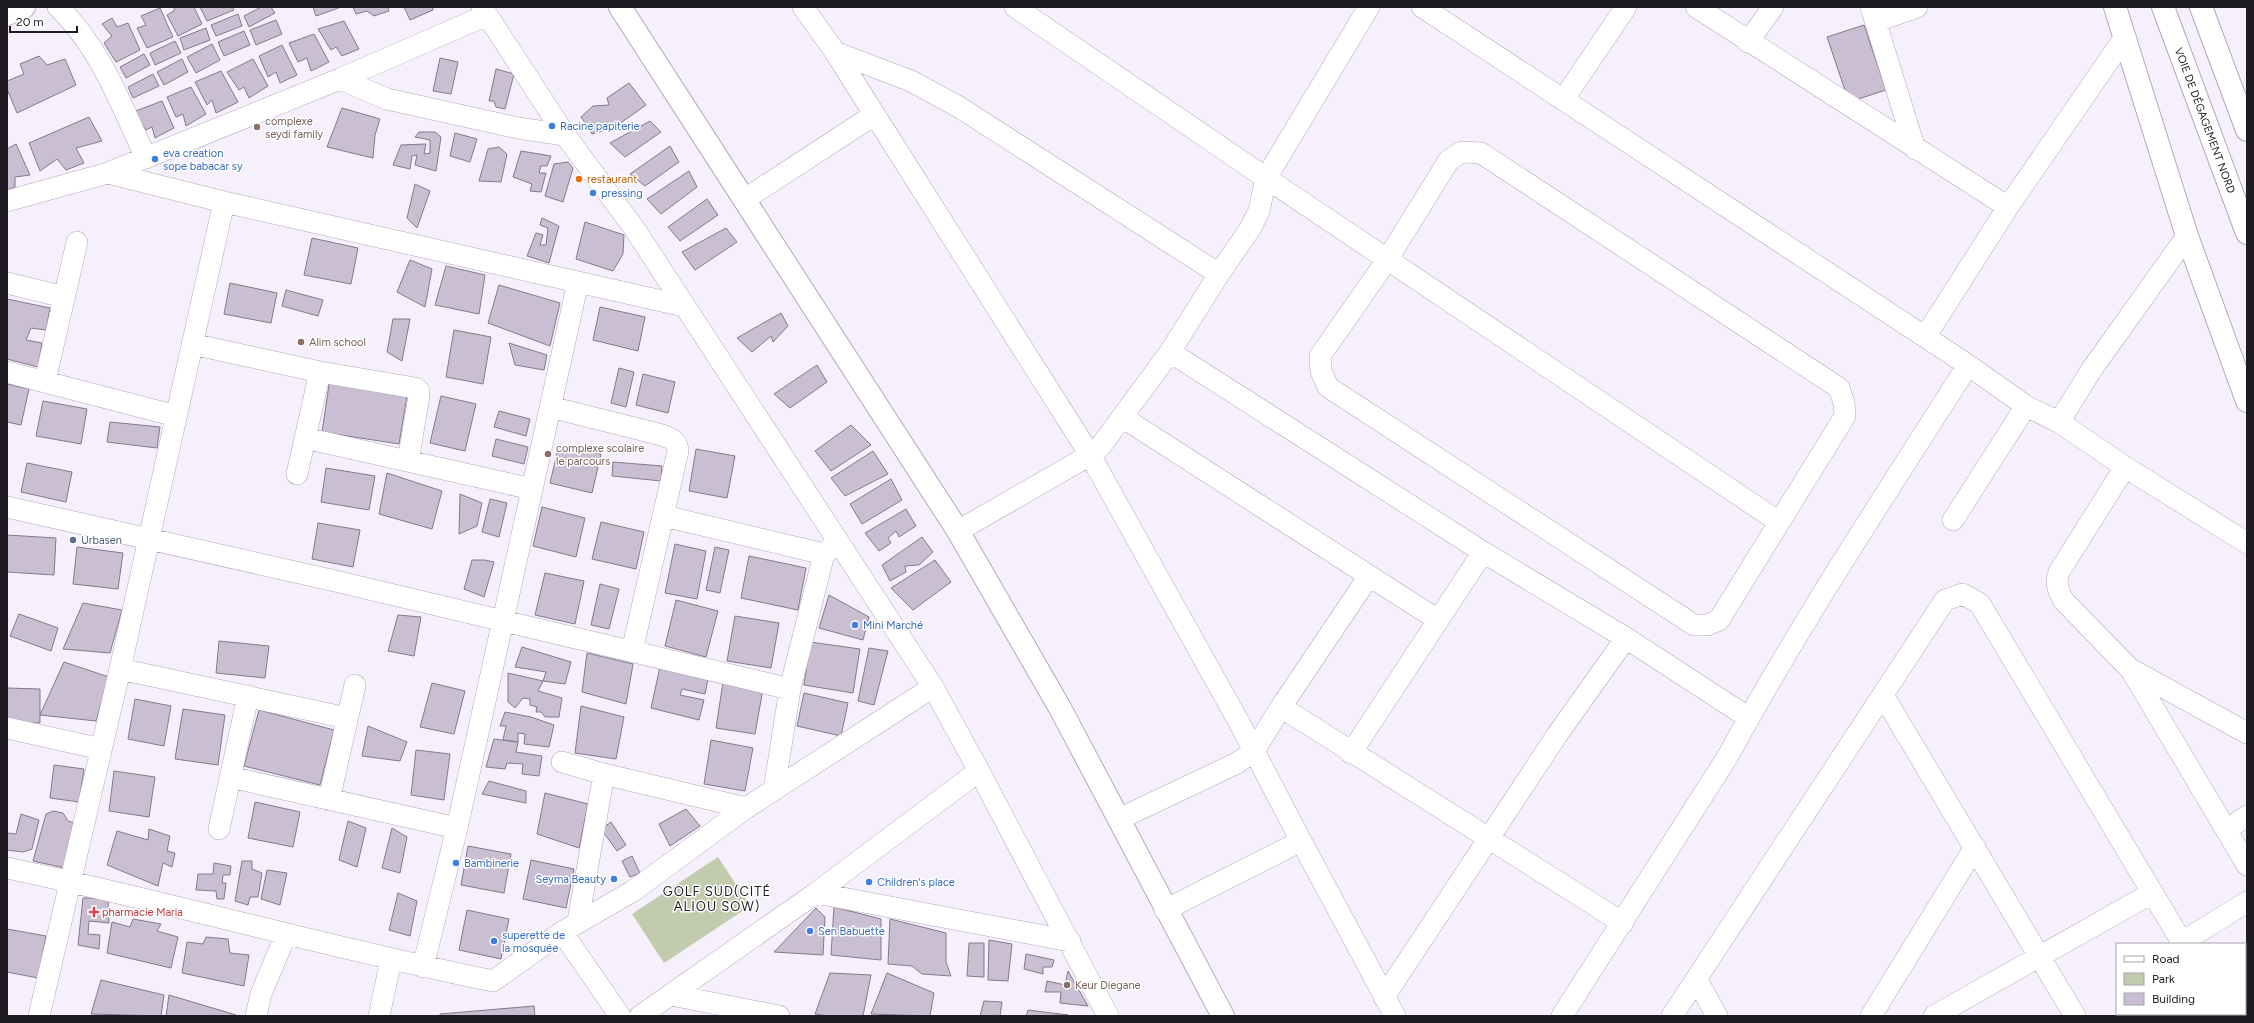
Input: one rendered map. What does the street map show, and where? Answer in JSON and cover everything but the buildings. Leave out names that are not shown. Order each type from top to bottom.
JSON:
[{"type":"main road","points":[[7,14],[24,7]]},
{"type":"main road","points":[[620,7],[958,531],[1060,708],[1165,910],[1223,1016]]},
{"type":"main road","points":[[2115,7],[2187,236],[2247,401]]},
{"type":"main road","name":"VOIE DE DÉGAGEMENT NORD","points":[[2163,7],[2247,233]]},
{"type":"main road","points":[[2201,7],[2247,130]]},
{"type":"street","points":[[58,7],[81,30],[96,54],[146,158]]},
{"type":"street","points":[[803,7],[835,52],[1090,455],[1254,751],[1384,997],[1396,1016]]},
{"type":"street","points":[[1015,7],[1387,260],[1779,522]]},
{"type":"street","points":[[958,531],[1090,455],[1100,447],[1170,352],[1218,274],[1250,229],[1259,211],[1266,178],[1369,7]]},
{"type":"street","points":[[1422,7],[1925,336],[2026,406],[2059,422],[2125,467],[2247,543]]},
{"type":"street","points":[[1563,100],[1626,7]]},
{"type":"street","points":[[1696,7],[1748,42],[1880,124],[1915,149],[2008,207]]},
{"type":"street","points":[[1748,42],[1774,7]]},
{"type":"street","points":[[1915,149],[1874,14],[1917,7]]},
{"type":"street","points":[[7,201],[108,173],[146,158],[340,79],[484,11],[566,135],[634,228],[684,306],[831,548],[933,687],[1070,942],[1108,1016]]},
{"type":"street","points":[[1925,336],[2008,207],[2125,37]]},
{"type":"street","points":[[835,52],[911,81],[959,107],[1218,274]]},
{"type":"street","points":[[340,79],[387,99],[518,128],[566,135]]},
{"type":"street","points":[[745,199],[874,115]]},
{"type":"street","points":[[1462,152],[1481,153],[1839,388],[1844,403],[1845,416],[1719,620],[1708,625],[1694,625],[1328,387],[1321,371],[1320,356],[1387,260],[1449,160],[1462,152]]},
{"type":"street","points":[[108,173],[224,202],[684,306]]},
{"type":"street","points":[[39,1016],[120,669],[224,202]]},
{"type":"street","points":[[2059,422],[2092,369],[2187,236]]},
{"type":"street","points":[[45,381],[77,242]]},
{"type":"street","points":[[423,967],[457,828],[578,282]]},
{"type":"street","points":[[7,283],[64,296]]},
{"type":"street","points":[[192,344],[320,372],[415,388],[419,391],[408,461]]},
{"type":"street","points":[[1170,352],[1483,552],[1626,638],[1749,718]]},
{"type":"street","points":[[1562,1016],[1623,923],[1728,756],[1749,718],[1855,543],[1968,365]]},
{"type":"street","points":[[7,372],[176,416]]},
{"type":"street","points":[[297,474],[320,372]]},
{"type":"street","points":[[1953,520],[2026,406]]},
{"type":"street","points":[[550,407],[674,440],[678,451],[632,651]]},
{"type":"street","points":[[1122,416],[1438,620]]},
{"type":"street","points":[[305,438],[532,489]]},
{"type":"street","points":[[2125,467],[2059,572],[2057,582],[2064,601],[2131,670],[2247,865]]},
{"type":"street","points":[[7,506],[149,537],[790,689]]},
{"type":"street","points":[[664,516],[831,548]]},
{"type":"street","points":[[774,790],[790,689],[831,548]]},
{"type":"street","points":[[1351,753],[1483,552]]},
{"type":"street","points":[[1119,819],[1237,762],[1254,751],[1281,707],[1369,576]]},
{"type":"street","points":[[1672,1016],[1945,600],[1963,594],[1980,604],[2183,943],[2247,902]]},
{"type":"street","points":[[1384,997],[1557,735],[1626,638]]},
{"type":"street","points":[[120,669],[347,718]]},
{"type":"street","points":[[2131,670],[2247,732]]},
{"type":"street","points":[[329,800],[355,685]]},
{"type":"street","points":[[7,868],[70,881],[391,960],[493,981],[570,926],[633,891],[746,808],[933,687]]},
{"type":"street","points":[[1883,695],[2075,1016]]},
{"type":"street","points":[[219,829],[248,696]]},
{"type":"street","points":[[1281,707],[1351,753],[1623,923]]},
{"type":"street","points":[[7,728],[101,749]]},
{"type":"street","points":[[562,762],[604,774],[746,808]]},
{"type":"street","points":[[640,1016],[816,893],[979,771]]},
{"type":"street","points":[[604,774],[570,926],[620,1016]]},
{"type":"street","points":[[230,777],[457,828]]},
{"type":"street","points":[[2226,830],[2247,816]]},
{"type":"street","points":[[1165,910],[1301,842]]},
{"type":"street","points":[[1871,1016],[1975,847]]},
{"type":"street","points":[[816,893],[1070,942]]},
{"type":"street","points":[[1934,1016],[2152,893]]},
{"type":"street","points":[[256,1016],[261,994],[286,934]]},
{"type":"street","points":[[379,1016],[391,960]]},
{"type":"street","points":[[1697,980],[1717,1016]]},
{"type":"street","points":[[671,995],[779,1016]]},
{"type":"green space","points":[[718,857],[750,906],[664,963],[632,914]]},
{"type":"place","name":"Racine papiterie","points":[[552,126]]},
{"type":"place","name":"complexe seydi family","points":[[257,127]]},
{"type":"place","name":"eva creation sope babacar sy","points":[[155,159]]},
{"type":"place","name":"restaurant","points":[[579,179]]},
{"type":"place","name":"pressing","points":[[593,193]]},
{"type":"place","name":"Alim school","points":[[301,342]]},
{"type":"place","name":"complexe scolaire le parcours","points":[[548,454]]},
{"type":"place","name":"Urbasen","points":[[73,540]]},
{"type":"place","name":"Mini Marché","points":[[855,625]]},
{"type":"place","name":"Bambinerie","points":[[456,863]]},
{"type":"place","name":"Seyma Beauty","points":[[614,879]]},
{"type":"place","name":"Children's place","points":[[869,882]]},
{"type":"place","name":"pharmacie Maria","points":[[94,912]]},
{"type":"place","name":"Sen Babuette","points":[[810,931]]},
{"type":"place","name":"superette de la mosquée","points":[[494,941]]},
{"type":"place","name":"Keur Diegane","points":[[1067,985]]},
{"type":"district","name":"GOLF SUD(CITÉ ALIOU SOW)","points":[[717,898]]}]
